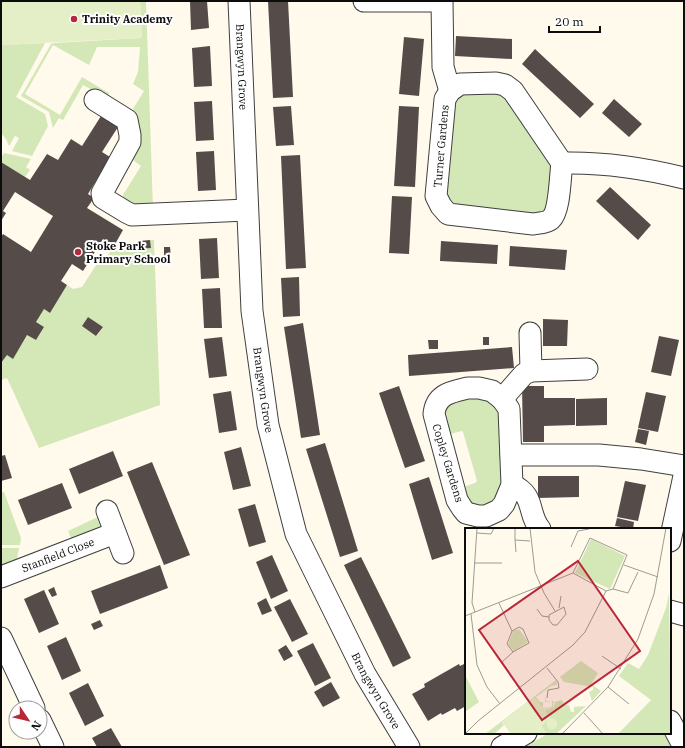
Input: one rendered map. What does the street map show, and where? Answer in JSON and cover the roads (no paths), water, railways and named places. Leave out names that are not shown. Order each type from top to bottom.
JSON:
[{"type":"street","name":"Brangwyn Grove","points":[[239,1],[252,311],[268,425],[296,534],[365,674],[409,747]]},
{"type":"street","points":[[364,1],[431,1]]},
{"type":"street","points":[[442,1],[443,67],[450,91]]},
{"type":"street","name":"Turner Gardens","points":[[496,83],[505,85],[513,91],[562,163],[556,210],[551,219],[546,222],[533,224],[448,214],[440,206],[436,196],[445,99],[450,91],[460,84],[496,83]]},
{"type":"street","points":[[96,100],[127,120],[130,135],[129,145],[102,193],[103,198],[132,215],[247,210]]},
{"type":"street","points":[[562,163],[611,165],[654,170],[684,178]]},
{"type":"street","points":[[530,333],[531,371]]},
{"type":"street","points":[[502,398],[524,374],[531,371],[587,369]]},
{"type":"street","name":"Copley Gardens","points":[[468,388],[486,389],[498,394],[502,398],[509,409],[512,485],[504,504],[499,510],[486,516],[466,513],[457,500],[434,414],[434,408],[444,395],[468,388]]},
{"type":"street","points":[[511,455],[599,455],[641,459],[684,466]]},
{"type":"street","points":[[671,536],[684,476]]},
{"type":"street","points":[[512,485],[528,496],[536,525],[539,528]]},
{"type":"street","points":[[107,511],[123,553]]},
{"type":"street","name":"Stanfield Close","points":[[1,577],[115,533]]},
{"type":"street","points":[[671,611],[684,615]]},
{"type":"street","points":[[1,638],[30,700]]},
{"type":"street","points":[[671,723],[684,747]]},
{"type":"street","points":[[502,747],[524,734]]},
{"type":"street","points":[[48,737],[53,747]]},
{"type":"place","name":"Trinity Academy","points":[[74,19]]},
{"type":"place","name":"Stoke Park Primary School","points":[[78,252]]}]
